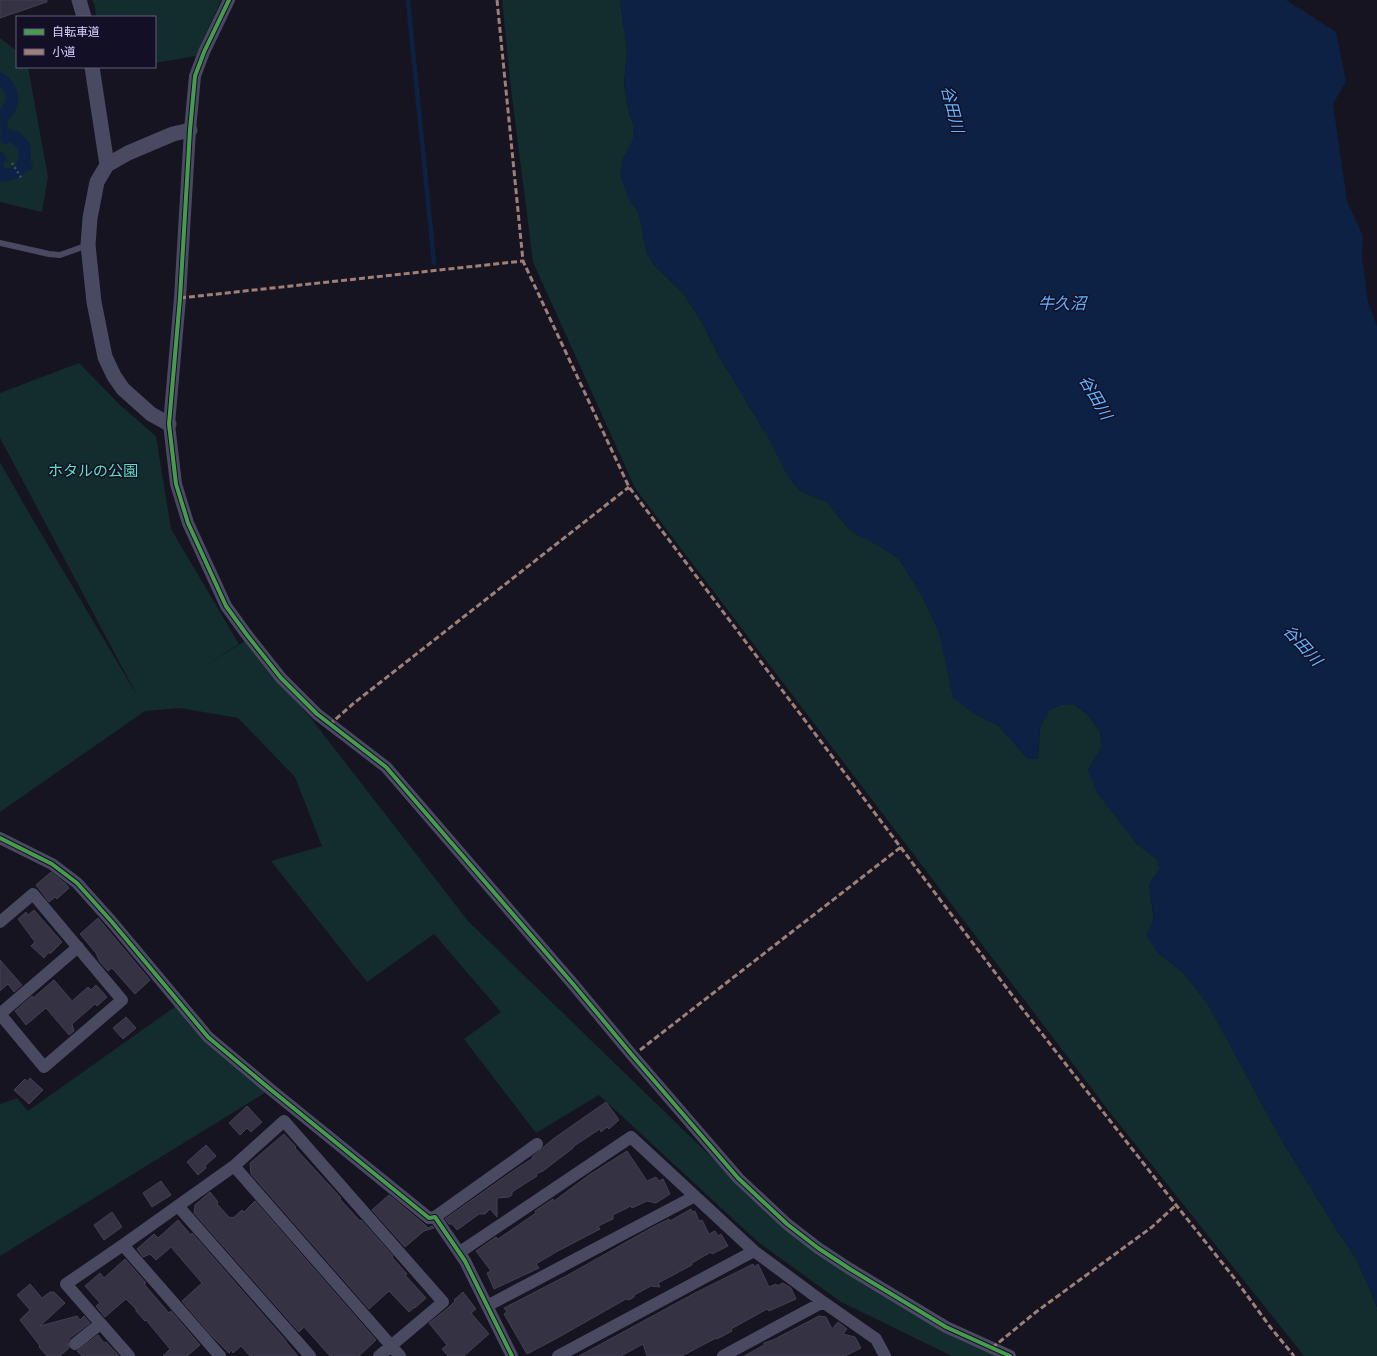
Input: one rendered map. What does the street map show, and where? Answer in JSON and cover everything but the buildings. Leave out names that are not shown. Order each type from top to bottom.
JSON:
[{"type":"street","points":[[79,0],[84,16]]},
{"type":"street","points":[[229,0],[204,52],[195,76],[190,130],[180,298],[169,424],[176,484],[188,523],[226,606],[281,678],[317,714],[386,767],[573,984],[636,1053],[738,1178],[787,1224],[837,1261],[946,1327],[1010,1356]]},
{"type":"street","points":[[92,68],[107,165]]},
{"type":"street","points":[[169,424],[151,414],[123,389],[114,376],[105,357],[94,302],[88,246],[90,218],[97,182],[107,165],[128,153],[173,134],[190,130]]},
{"type":"street","points":[[0,838],[52,864],[77,883],[112,922],[208,1037],[429,1218],[435,1217],[537,1144]]},
{"type":"street","points":[[0,922],[33,894],[78,947],[122,1000],[44,1067],[0,1014],[78,947]]},
{"type":"street","points":[[129,1356],[66,1284],[234,1166],[284,1121],[442,1302],[379,1356]]},
{"type":"street","points":[[460,1252],[631,1137],[754,1251],[876,1339],[885,1356]]},
{"type":"street","points":[[234,1166],[400,1356]]},
{"type":"street","points":[[487,1306],[694,1196]]},
{"type":"street","points":[[178,1206],[310,1356]]},
{"type":"street","points":[[435,1217],[460,1252],[512,1356]]},
{"type":"street","points":[[123,1245],[220,1356]]},
{"type":"street","points":[[558,1356],[754,1251]]},
{"type":"street","points":[[723,1356],[823,1302]]},
{"type":"street","points":[[75,1344],[100,1324]]},
{"type":"lane","points":[[0,243],[60,255],[88,246]]},
{"type":"path","points":[[13,164],[21,178]]},
{"type":"green space","points":[[92,0],[221,0],[196,56],[156,63],[156,16],[96,16],[95,6]]},
{"type":"green space","points":[[502,0],[620,0],[627,50],[624,85],[628,108],[633,124],[633,140],[623,159],[628,197],[639,214],[647,253],[653,264],[683,293],[702,322],[717,353],[771,442],[788,476],[800,491],[827,502],[848,528],[899,559],[921,594],[939,632],[945,656],[974,714],[998,725],[1028,759],[1038,759],[1040,728],[1049,710],[1060,705],[1074,705],[1087,714],[1100,731],[1102,747],[1088,770],[1136,843],[1157,859],[1160,869],[1149,884],[1158,953],[1184,973],[1209,1006],[1282,1141],[1357,1260],[1377,1307],[1377,1356],[1304,1356],[1108,1110],[635,488],[533,262],[511,89]]},
{"type":"green space","points":[[0,38],[16,50],[16,68],[28,68],[48,177],[42,212],[0,202]]},
{"type":"green space","name":"ホタルの公園","points":[[79,363],[121,406],[156,436],[171,529],[239,644],[203,667],[245,641],[267,670],[310,717],[468,921],[733,1178],[785,1226],[1001,1356],[952,1356],[841,1302],[758,1242],[599,1095],[536,1133],[464,1039],[501,1012],[434,934],[367,982],[271,861],[322,846],[295,777],[238,718],[180,708],[145,711],[0,812],[0,462],[138,697],[0,438],[0,393]]},
{"type":"green space","points":[[176,1006],[189,1024],[268,1091],[0,1256],[0,1104],[17,1098],[28,1111]]},
{"type":"water","name":"牛久沼","points":[[620,0],[1286,0],[1336,32],[1346,81],[1333,104],[1347,201],[1363,236],[1362,257],[1368,302],[1377,326],[1377,1307],[1357,1260],[1282,1141],[1209,1006],[1184,973],[1158,953],[1146,935],[1154,919],[1149,884],[1160,869],[1157,859],[1136,843],[1097,793],[1088,770],[1102,747],[1100,731],[1087,714],[1074,705],[1060,705],[1049,710],[1040,728],[1038,759],[1028,759],[998,725],[974,714],[953,698],[939,632],[921,594],[899,559],[881,547],[857,535],[848,528],[827,502],[800,491],[788,476],[771,442],[717,353],[702,322],[683,293],[653,264],[647,253],[639,214],[628,197],[620,175],[623,159],[633,140],[633,124],[628,108],[624,85],[627,50]]},
{"type":"water","points":[[0,72],[10,79],[18,93],[17,105],[7,124],[9,129],[21,133],[31,145],[31,162],[33,165],[31,170],[26,172],[21,177],[6,181],[0,181],[0,152],[4,153],[5,157],[7,158],[7,161],[4,162],[4,168],[10,168],[16,166],[19,152],[16,147],[9,142],[6,145],[1,142],[0,109],[3,106],[6,97],[0,86]]},
{"type":"waterway","points":[[408,0],[434,263]]},
{"type":"marked path","points":[[497,0],[523,261],[629,487],[1021,1007],[1294,1356]]},
{"type":"marked path","points":[[180,298],[523,261]]},
{"type":"marked path","points":[[329,725],[354,703],[629,487]]},
{"type":"marked path","points":[[640,1050],[901,847]]},
{"type":"marked path","points":[[992,1348],[1036,1312],[1152,1227],[1176,1205]]},
{"type":"cycle path","points":[[229,0],[204,52],[195,76],[190,130],[180,298],[169,424],[176,484],[188,523],[226,606],[281,678],[317,714],[386,767],[738,1178],[787,1224],[818,1248],[850,1269],[946,1327],[1010,1356]]},
{"type":"cycle path","points":[[0,838],[52,864],[77,883],[112,922],[208,1037],[429,1218],[435,1217],[465,1261],[512,1356]]},
{"type":"water label","name":"谷田川","points":[[953,109]]},
{"type":"water label","name":"谷田川","points":[[1096,397]]},
{"type":"water label","name":"谷田川","points":[[1303,645]]}]
